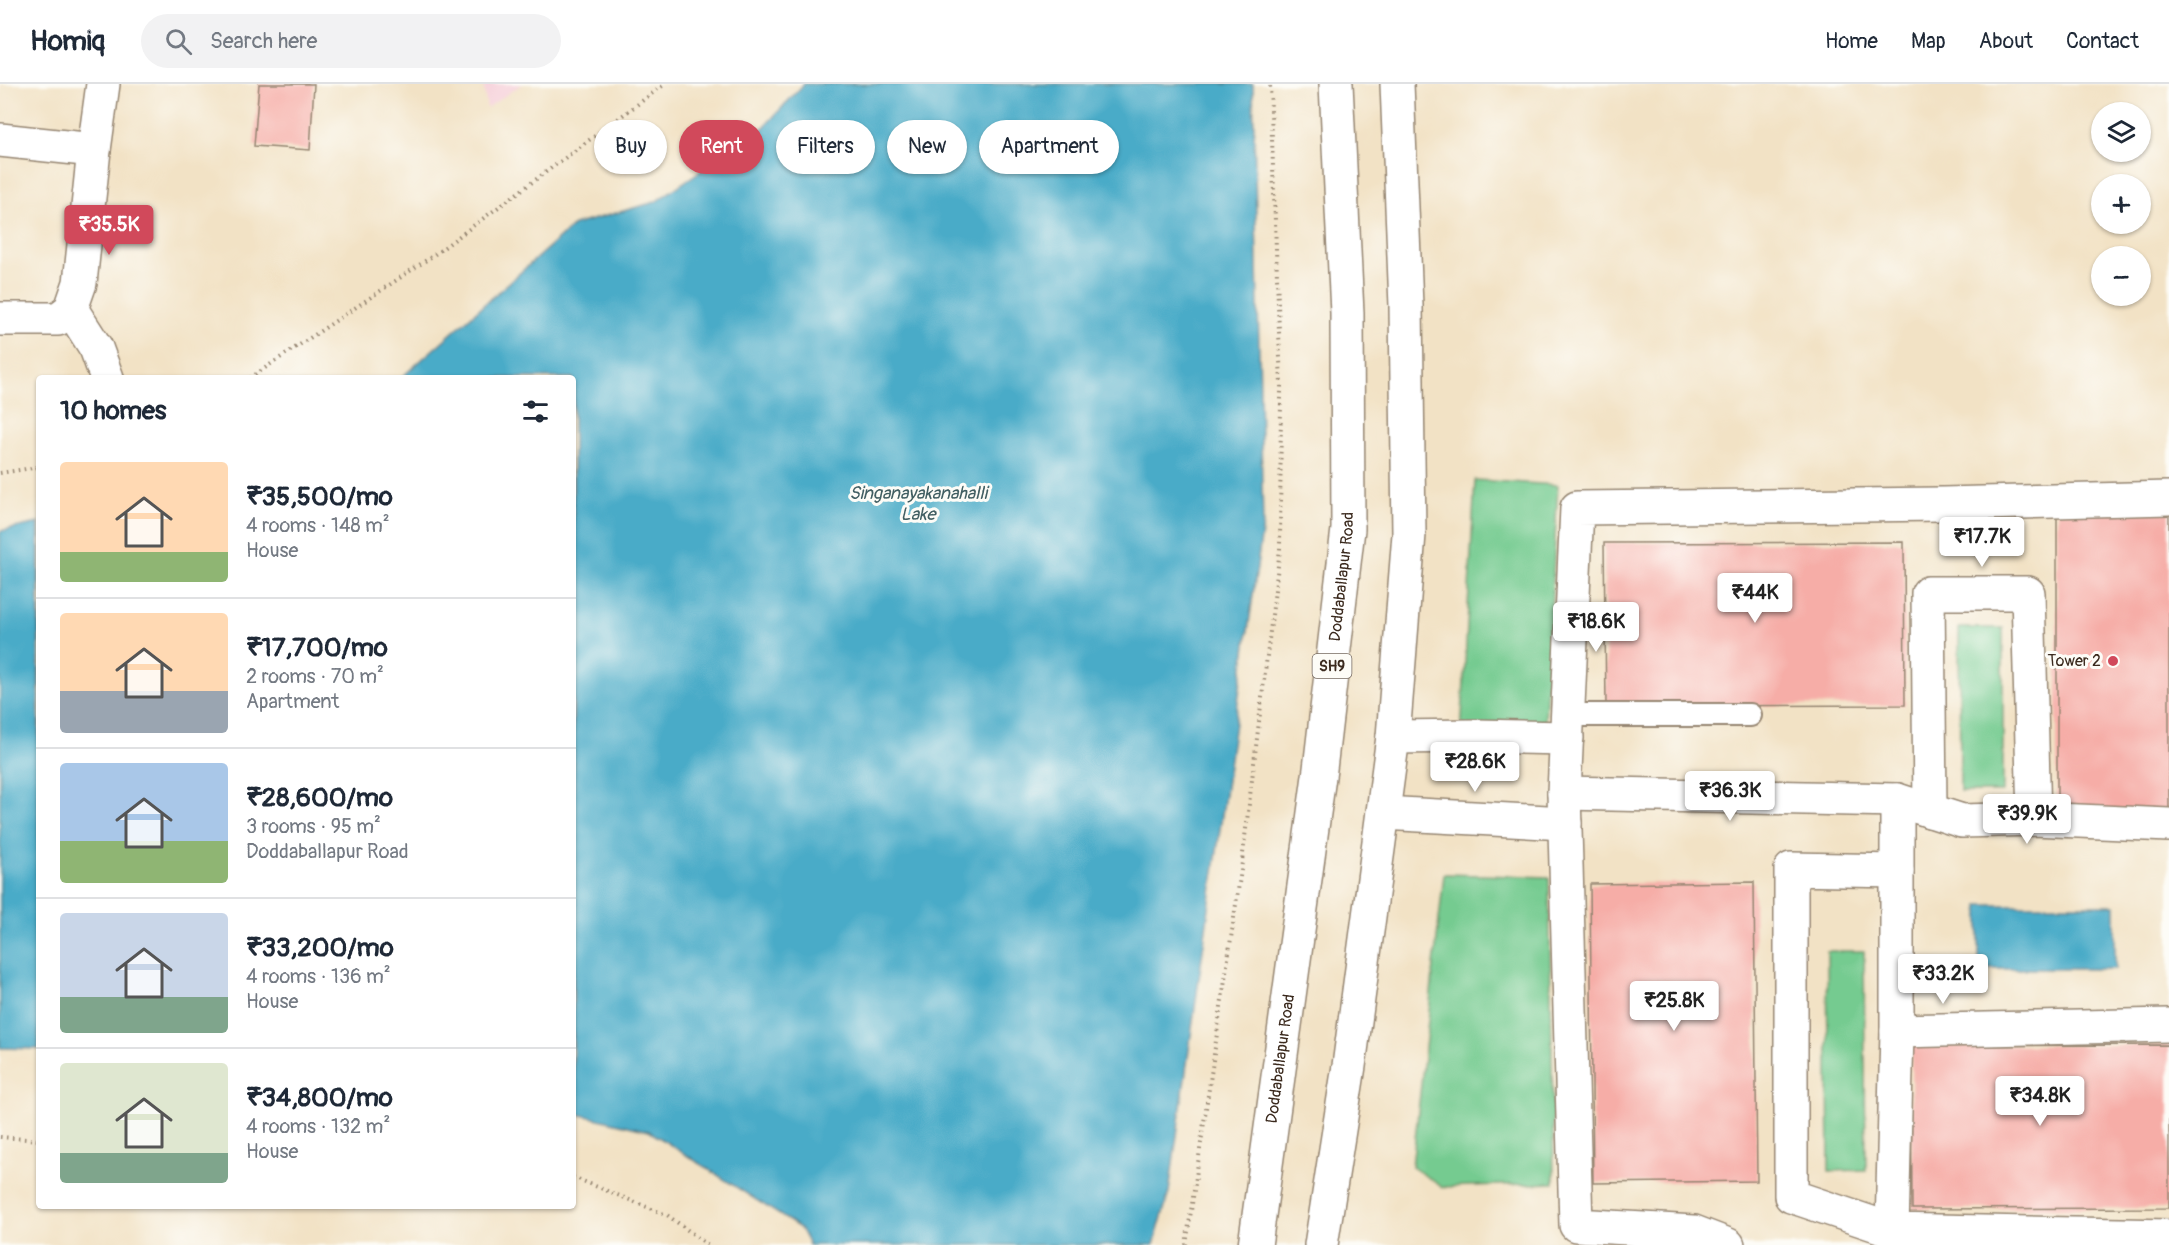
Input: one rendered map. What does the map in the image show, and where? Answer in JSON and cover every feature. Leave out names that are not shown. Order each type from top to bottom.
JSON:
[{"type":"street","points":[[0,319],[58,319],[71,309],[80,283],[94,150],[104,84]]},
{"type":"street","name":"Doddaballapur Road","points":[[1256,1245],[1317,793],[1348,529],[1347,313],[1336,84]]},
{"type":"street","points":[[1321,1245],[1349,1066],[1393,737],[1409,534],[1406,306],[1397,84]]},
{"type":"street","points":[[0,140],[94,150]]},
{"type":"street","points":[[71,309],[96,348],[106,375]]},
{"type":"street","points":[[1728,1245],[1694,1232],[1576,1225],[1565,808],[1577,508],[1943,504],[2169,498]]},
{"type":"street","points":[[1930,811],[1928,593],[2028,593],[2034,819]]},
{"type":"street","points":[[1393,737],[1568,726]]},
{"type":"street","points":[[1383,813],[1897,800],[1962,821],[2034,819],[2169,825]]},
{"type":"street","points":[[1892,1230],[1897,1032],[1897,800]]},
{"type":"street","points":[[1897,871],[1791,869],[1791,1196],[1892,1230],[1945,1238],[2169,1236]]},
{"type":"street","points":[[1897,1032],[2169,1025]]},
{"type":"lane","points":[[1568,726],[1750,715]]},
{"type":"path","points":[[254,375],[431,257],[665,84]]},
{"type":"path","points":[[1186,1245],[1241,870],[1280,549],[1281,386],[1270,84]]},
{"type":"path","points":[[0,473],[36,467]]},
{"type":"path","points":[[0,1137],[36,1140]]},
{"type":"path","points":[[576,1178],[667,1215],[708,1245]]},
{"type":"shaded area","points":[[483,84],[522,84],[487,108]]},
{"type":"green space","points":[[1475,480],[1558,485],[1544,739],[1461,735]]},
{"type":"green space","points":[[1959,628],[2003,628],[2003,792],[1960,792]]},
{"type":"green space","points":[[1444,874],[1549,877],[1554,1183],[1442,1187],[1412,1167]]},
{"type":"green space","points":[[1827,951],[1864,951],[1866,1170],[1829,1171]]},
{"type":"water","name":"Singanayakanahalli Lake","points":[[804,84],[1253,84],[1263,524],[1169,1192],[1154,1245],[809,1245],[800,1228],[649,1131],[576,1114],[576,375],[404,375],[574,225],[655,202],[696,174],[764,174],[764,127]]},
{"type":"water","points":[[36,524],[36,1049],[0,1048],[0,531]]},
{"type":"water","points":[[1979,905],[2115,905],[2115,969],[1979,969]]},
{"type":"building","points":[[259,84],[314,84],[310,150],[254,146]]},
{"type":"building","name":"Tower 2","points":[[2057,512],[2169,512],[2169,810],[2057,810]]},
{"type":"building","points":[[1904,542],[1905,705],[1606,706],[1604,543]]},
{"type":"building","points":[[1754,882],[1757,1181],[1593,1183],[1590,884]]},
{"type":"building","points":[[2169,1045],[2169,1208],[1912,1209],[1911,1046]]},
{"type":"place","name":"Tower 2","points":[[2113,661]]}]
